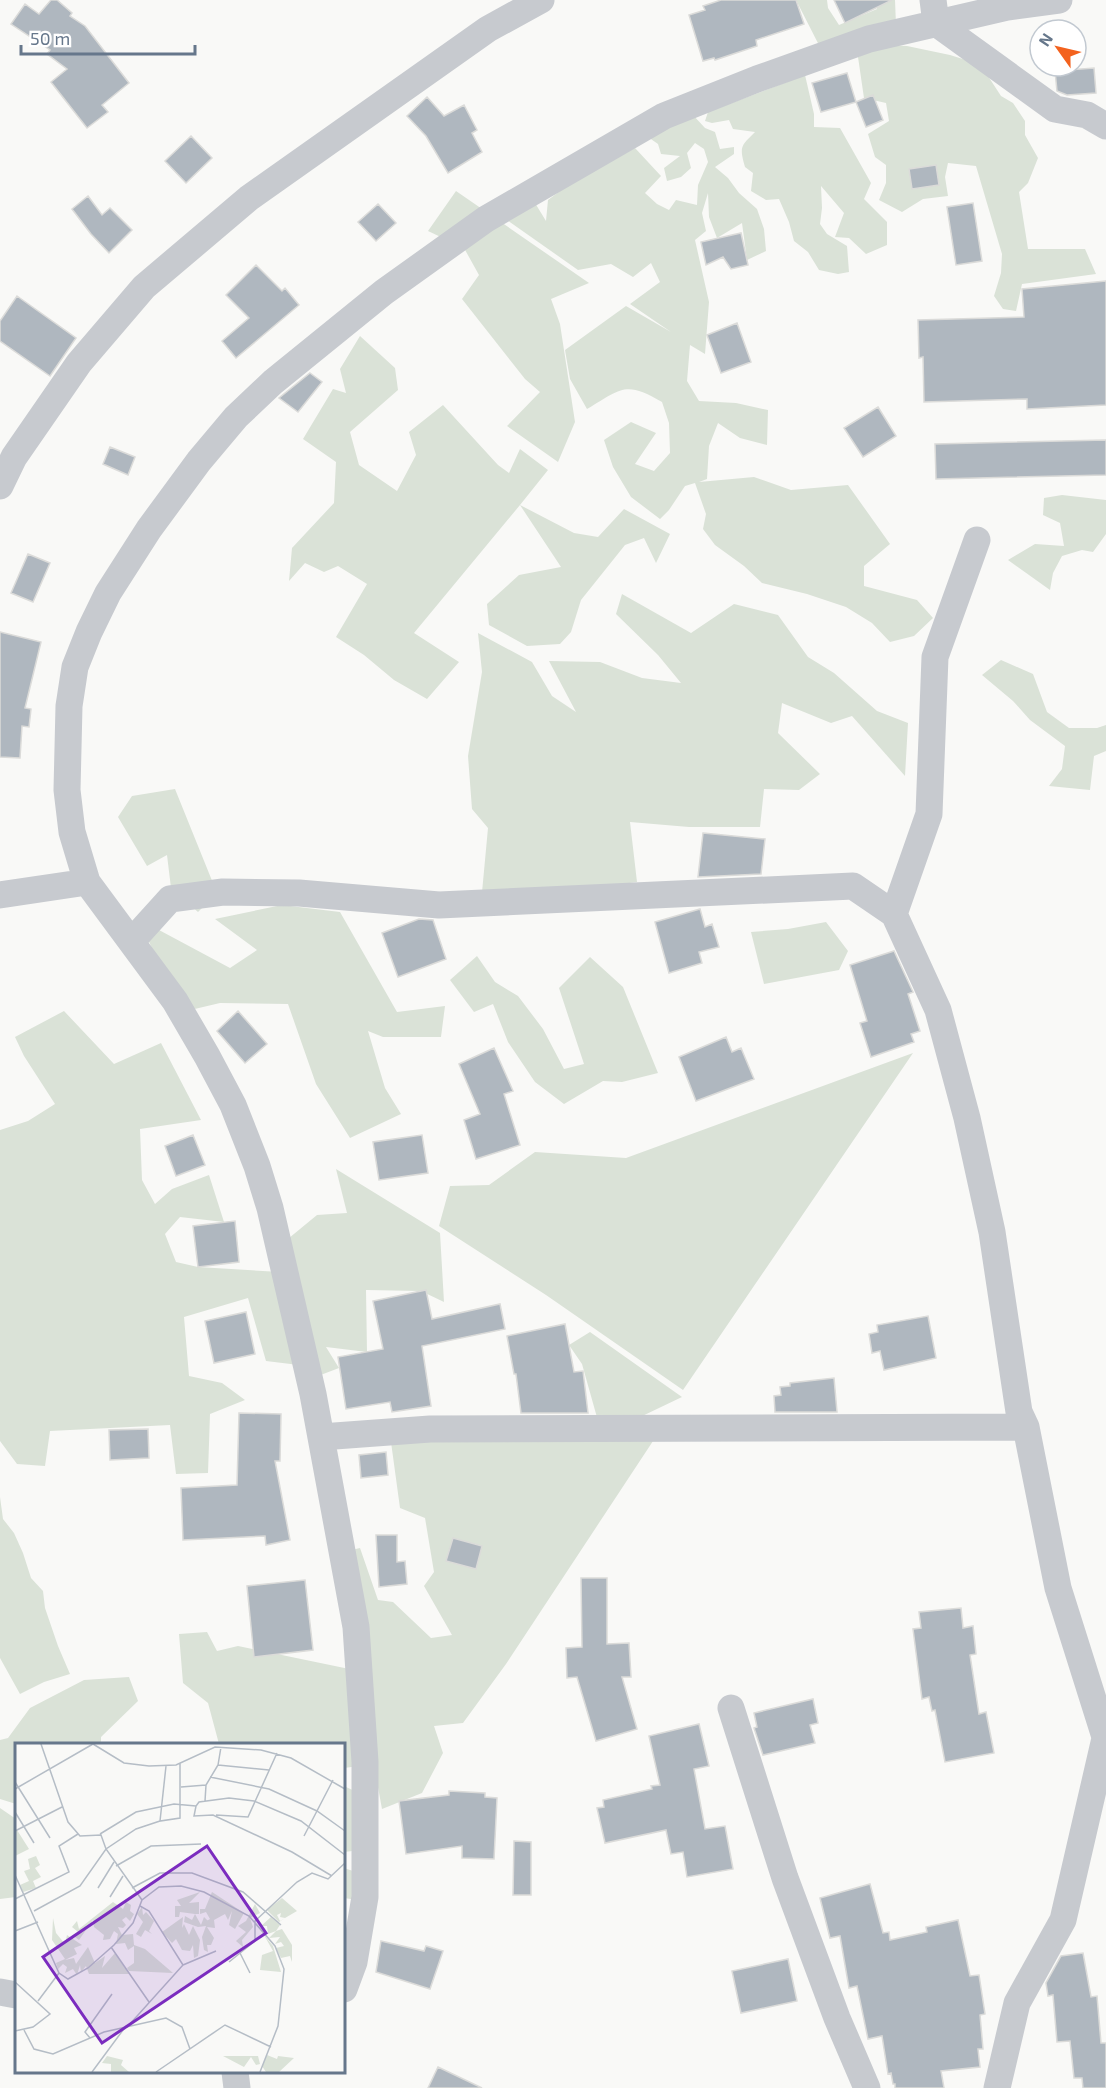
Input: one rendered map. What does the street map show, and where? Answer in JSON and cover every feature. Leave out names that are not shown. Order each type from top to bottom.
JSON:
[{"type":"street","points":[[0,486],[14,457],[80,363],[144,287],[249,198],[488,29],[541,0]]},
{"type":"street","points":[[345,1986],[354,1962],[365,1897],[365,1762],[356,1627],[321,1437],[288,1282],[257,1166],[233,1106],[175,1001],[87,882],[72,832],[67,790],[69,706],[75,667],[88,632],[108,593],[149,529],[199,461],[236,417],[273,382],[384,292],[486,219],[654,121],[757,79],[869,39],[934,12],[1007,7],[1059,0]]},
{"type":"street","points":[[934,12],[1055,109],[1087,115],[1106,126]]},
{"type":"street","points":[[894,914],[929,814],[935,657],[977,540]]},
{"type":"street","points":[[0,895],[87,882]]},
{"type":"street","points":[[132,941],[170,899],[224,892],[299,893],[439,905],[853,886],[894,914],[938,1010],[967,1118],[993,1232],[1019,1412],[1026,1427],[1058,1588],[1106,1736],[1102,1779],[1063,1920],[1017,2003],[998,2088]]},
{"type":"street","points":[[321,1437],[430,1429],[1026,1427]]},
{"type":"street","points":[[731,1708],[785,1878],[837,2018],[867,2088]]},
{"type":"street","points":[[0,1992],[15,1995]]},
{"type":"street","points":[[236,2073],[237,2088]]},
{"type":"shaded area","points":[[796,0],[827,0],[828,8],[839,25],[877,9],[876,0],[895,0],[896,25],[824,55]]},
{"type":"shaded area","points":[[883,45],[907,46],[950,55],[966,60],[986,73],[1001,96],[1013,103],[1025,121],[1025,135],[1038,158],[1028,183],[1019,192],[1028,249],[1085,249],[1096,274],[1022,284],[1016,311],[1003,309],[994,296],[1001,273],[1002,254],[976,166],[948,163],[945,177],[948,196],[923,199],[902,212],[879,200],[886,183],[886,165],[875,157],[868,134],[889,121],[886,103],[864,98],[858,57]]},
{"type":"shaded area","points":[[805,75],[814,114],[814,127],[840,128],[871,183],[864,199],[887,222],[887,245],[866,254],[849,238],[835,237],[844,213],[821,186],[820,224],[827,234],[847,246],[849,272],[838,274],[819,270],[808,252],[794,241],[779,199],[766,200],[751,191],[753,173],[745,167],[742,150],[744,144],[755,132],[733,129],[729,120],[712,123],[705,121],[708,112]]},
{"type":"shaded area","points":[[693,115],[705,128],[715,132],[720,149],[734,147],[734,154],[715,167],[757,209],[764,229],[766,251],[747,260],[742,223],[717,238],[709,217],[708,193],[702,213],[706,231],[695,240],[709,302],[705,354],[690,345],[687,381],[699,401],[736,403],[768,410],[767,445],[740,438],[718,423],[709,446],[707,479],[699,482],[754,477],[791,490],[848,485],[890,544],[864,566],[864,586],[917,600],[933,618],[914,636],[890,642],[872,623],[846,607],[762,583],[744,566],[715,545],[703,529],[706,514],[695,483],[685,486],[660,519],[631,497],[613,467],[604,440],[631,422],[656,433],[635,464],[654,471],[670,453],[669,423],[662,402],[650,395],[631,389],[616,392],[587,409],[570,379],[565,350],[626,306],[671,332],[630,304],[660,282],[651,263],[633,277],[611,264],[578,270],[507,220],[535,203],[546,221],[548,200],[572,182],[635,148],[661,176],[645,193],[657,204],[669,210],[676,200],[697,205],[698,185],[708,162],[704,149],[695,143],[687,153],[691,168],[681,177],[667,181],[664,168],[680,156],[661,154],[658,144],[648,137]]},
{"type":"shaded area","points":[[456,191],[589,283],[551,299],[560,324],[575,422],[558,462],[507,426],[540,392],[525,379],[462,299],[479,275],[464,248],[428,231]]},
{"type":"shaded area","points":[[360,336],[395,368],[398,390],[350,432],[359,465],[397,491],[416,455],[409,432],[443,405],[498,465],[509,473],[520,449],[548,470],[414,633],[459,662],[427,699],[394,680],[364,655],[336,637],[367,584],[338,566],[324,572],[305,563],[289,581],[292,548],[334,503],[336,462],[303,439],[333,389],[346,393],[340,369]]},
{"type":"shaded area","points":[[1062,495],[1106,500],[1106,534],[1093,552],[1082,550],[1062,556],[1053,573],[1050,590],[1008,560],[1035,544],[1064,546],[1060,523],[1043,515],[1044,498]]},
{"type":"shaded area","points":[[520,505],[574,533],[598,537],[624,509],[670,534],[656,563],[644,538],[625,545],[581,600],[571,632],[560,644],[527,646],[489,625],[487,604],[519,575],[561,567]]},
{"type":"shaded area","points":[[622,594],[691,633],[734,604],[778,615],[808,657],[834,673],[877,711],[908,723],[905,776],[852,716],[831,723],[782,703],[778,733],[820,774],[799,790],[764,789],[760,827],[689,827],[630,822],[637,882],[481,903],[488,828],[472,809],[468,756],[482,672],[478,633],[532,662],[552,696],[576,712],[549,661],[600,662],[642,678],[681,683],[658,655],[616,614]]},
{"type":"shaded area","points":[[1001,660],[1033,674],[1047,712],[1069,728],[1097,728],[1106,725],[1106,751],[1094,756],[1090,790],[1049,786],[1062,769],[1065,746],[1030,720],[1013,701],[982,675]]},
{"type":"shaded area","points":[[175,789],[217,893],[198,912],[171,888],[167,855],[147,866],[118,817],[132,796]]},
{"type":"shaded area","points":[[282,905],[340,912],[397,1012],[445,1006],[441,1037],[383,1037],[368,1031],[385,1088],[401,1114],[350,1138],[316,1084],[288,1004],[220,1003],[182,1012],[143,929],[159,930],[230,968],[257,950],[215,919]]},
{"type":"shaded area","points":[[826,922],[848,951],[839,970],[764,984],[751,932],[788,929]]},
{"type":"shaded area","points":[[477,956],[495,982],[518,996],[543,1029],[564,1069],[584,1064],[559,988],[590,957],[623,987],[658,1073],[622,1082],[603,1081],[564,1104],[535,1082],[508,1042],[493,1004],[474,1012],[450,980]]},
{"type":"shaded area","points":[[64,1011],[114,1064],[161,1043],[201,1120],[140,1129],[142,1180],[155,1204],[172,1189],[209,1175],[224,1222],[180,1217],[165,1234],[176,1262],[198,1267],[280,1272],[283,1243],[317,1215],[347,1213],[336,1169],[440,1233],[444,1302],[421,1291],[366,1290],[367,1352],[326,1347],[339,1368],[318,1376],[307,1366],[266,1361],[248,1298],[184,1317],[189,1376],[222,1383],[245,1400],[210,1414],[208,1473],[176,1474],[170,1425],[50,1431],[45,1466],[17,1464],[0,1441],[0,1130],[28,1121],[55,1104],[24,1056],[15,1037]]},
{"type":"shaded area","points":[[913,1053],[683,1390],[546,1295],[439,1226],[450,1186],[489,1185],[535,1152],[626,1158]]},
{"type":"shaded area","points":[[590,1332],[682,1397],[636,1419],[598,1421],[582,1364],[569,1345]]},
{"type":"shaded area","points":[[655,1438],[506,1664],[463,1723],[434,1726],[443,1753],[422,1793],[382,1809],[335,1554],[360,1548],[378,1600],[393,1602],[431,1638],[452,1635],[424,1586],[434,1572],[425,1518],[400,1508],[391,1442]]},
{"type":"shaded area","points":[[0,1497],[3,1519],[14,1533],[31,1578],[43,1591],[45,1608],[70,1674],[44,1682],[20,1694],[0,1658]]},
{"type":"shaded area","points":[[207,1632],[217,1651],[238,1646],[359,1671],[359,1766],[345,1768],[345,1743],[219,1743],[208,1703],[183,1683],[179,1634]]},
{"type":"shaded area","points":[[129,1677],[138,1701],[101,1737],[101,1743],[15,1743],[15,1804],[0,1799],[0,1740],[8,1738],[30,1708],[84,1680]]},
{"type":"shaded area","points":[[345,1786],[365,1796],[361,1850],[345,1852]]},
{"type":"shaded area","points":[[0,1808],[15,1818],[15,1897],[0,1899]]},
{"type":"shaded area","points":[[345,1868],[356,1872],[364,1901],[345,1898]]},
{"type":"building","points":[[51,0],[57,0],[72,13],[70,16],[85,26],[129,83],[102,105],[108,112],[87,128],[51,82],[67,69],[47,54],[50,50],[11,24],[25,4],[39,14]]},
{"type":"building","points":[[721,0],[796,0],[804,24],[756,40],[757,46],[715,60],[714,58],[703,61],[689,15],[705,10],[703,6]]},
{"type":"building","points":[[834,0],[892,0],[845,23]]},
{"type":"building","points":[[1088,68],[1094,68],[1096,93],[1067,95],[1057,91],[1056,78],[1088,78]]},
{"type":"building","points":[[847,73],[856,102],[821,112],[812,83]]},
{"type":"building","points":[[873,95],[883,120],[866,127],[856,102]]},
{"type":"building","points":[[427,97],[444,116],[464,105],[477,130],[472,133],[482,152],[448,173],[426,136],[407,116]]},
{"type":"building","points":[[191,136],[212,158],[186,183],[165,161]]},
{"type":"building","points":[[936,165],[939,185],[912,189],[909,169]]},
{"type":"building","points":[[88,196],[102,215],[110,208],[132,230],[109,253],[72,209]]},
{"type":"building","points":[[973,203],[982,261],[956,265],[947,207]]},
{"type":"building","points":[[378,204],[396,223],[376,241],[358,222]]},
{"type":"building","points":[[741,233],[748,265],[731,269],[723,257],[706,265],[701,242]]},
{"type":"building","points":[[256,265],[282,291],[285,288],[299,305],[236,358],[222,341],[249,318],[226,295]]},
{"type":"building","points":[[1106,281],[1106,405],[1027,409],[1027,399],[924,402],[923,357],[919,358],[918,320],[1024,317],[1022,289]]},
{"type":"building","points":[[17,296],[76,338],[50,376],[0,341],[0,321]]},
{"type":"building","points":[[737,323],[751,362],[721,373],[707,335]]},
{"type":"building","points":[[310,373],[322,382],[298,412],[279,398]]},
{"type":"building","points":[[878,407],[896,436],[863,457],[844,428]]},
{"type":"building","points":[[1106,440],[1106,475],[936,479],[935,444]]},
{"type":"building","points":[[110,447],[135,457],[128,475],[103,464]]},
{"type":"building","points":[[28,554],[50,563],[33,602],[11,593]]},
{"type":"building","points":[[0,632],[41,642],[25,708],[31,709],[29,727],[22,726],[20,758],[0,757]]},
{"type":"building","points":[[703,833],[765,839],[761,874],[698,877]]},
{"type":"building","points":[[700,909],[705,927],[712,924],[719,947],[699,952],[702,963],[669,973],[655,922]]},
{"type":"building","points":[[419,919],[433,920],[446,959],[398,977],[382,933]]},
{"type":"building","points":[[894,951],[913,992],[908,994],[920,1031],[911,1034],[914,1042],[871,1057],[860,1023],[867,1021],[850,965]]},
{"type":"building","points":[[238,1011],[267,1044],[245,1063],[217,1031]]},
{"type":"building","points":[[726,1037],[732,1052],[741,1048],[754,1079],[696,1101],[679,1057]]},
{"type":"building","points":[[494,1048],[513,1091],[504,1094],[520,1145],[476,1159],[464,1120],[480,1114],[459,1064]]},
{"type":"building","points":[[193,1135],[205,1165],[176,1176],[165,1146]]},
{"type":"building","points":[[422,1135],[428,1173],[379,1180],[373,1142]]},
{"type":"building","points":[[235,1221],[239,1262],[198,1267],[193,1226]]},
{"type":"building","points":[[426,1290],[432,1319],[500,1304],[505,1329],[422,1346],[431,1406],[392,1412],[390,1402],[346,1409],[338,1357],[383,1349],[373,1301]]},
{"type":"building","points":[[246,1312],[255,1354],[214,1363],[205,1321]]},
{"type":"building","points":[[928,1316],[936,1358],[884,1370],[880,1351],[872,1353],[869,1334],[878,1332],[877,1325]]},
{"type":"building","points":[[565,1324],[574,1372],[583,1371],[588,1413],[521,1413],[516,1374],[514,1374],[507,1336]]},
{"type":"building","points":[[834,1378],[837,1412],[775,1412],[774,1396],[781,1395],[780,1387],[790,1386],[790,1383]]},
{"type":"building","points":[[239,1413],[281,1414],[280,1461],[275,1461],[290,1540],[266,1545],[265,1536],[183,1540],[181,1488],[237,1485]]},
{"type":"building","points":[[148,1429],[149,1458],[110,1460],[109,1430]]},
{"type":"building","points":[[386,1452],[388,1475],[361,1478],[359,1455]]},
{"type":"building","points":[[376,1535],[397,1535],[397,1562],[405,1561],[407,1584],[379,1587]]},
{"type":"building","points":[[453,1538],[482,1546],[476,1569],[446,1561]]},
{"type":"building","points":[[581,1578],[607,1578],[607,1644],[629,1643],[631,1677],[622,1677],[637,1729],[596,1741],[577,1677],[567,1678],[566,1648],[582,1647]]},
{"type":"building","points":[[305,1580],[313,1650],[254,1657],[247,1586]]},
{"type":"building","points":[[961,1608],[963,1628],[973,1626],[976,1654],[970,1655],[979,1714],[986,1712],[994,1753],[945,1762],[935,1710],[932,1711],[929,1697],[922,1699],[913,1629],[921,1628],[919,1612]]},
{"type":"building","points":[[813,1699],[818,1723],[810,1725],[815,1743],[763,1755],[754,1728],[757,1727],[754,1713]]},
{"type":"building","points":[[699,1724],[709,1766],[694,1769],[705,1829],[725,1826],[733,1869],[687,1877],[683,1852],[671,1854],[666,1830],[605,1843],[597,1808],[604,1807],[603,1800],[652,1789],[651,1786],[660,1785],[649,1736]]},
{"type":"building","points":[[449,1791],[485,1793],[485,1797],[497,1798],[494,1859],[462,1858],[462,1846],[406,1854],[399,1801],[449,1795]]},
{"type":"building","points":[[514,1841],[531,1842],[531,1895],[513,1895]]},
{"type":"building","points":[[870,1884],[883,1933],[889,1932],[890,1940],[927,1932],[926,1927],[958,1920],[970,1976],[979,1975],[985,2014],[980,2015],[983,2049],[978,2049],[980,2067],[941,2071],[944,2088],[895,2088],[891,2073],[888,2074],[882,2036],[868,2039],[857,1986],[849,1988],[840,1936],[830,1938],[820,1898]]},
{"type":"building","points":[[381,1941],[424,1951],[426,1946],[443,1951],[430,1989],[376,1972]]},
{"type":"building","points":[[1083,1953],[1091,1997],[1097,1996],[1101,2043],[1106,2043],[1106,2088],[1083,2088],[1082,2078],[1074,2078],[1070,2041],[1057,2042],[1053,1995],[1048,1996],[1046,1983],[1061,1956]]},
{"type":"building","points":[[788,1959],[797,2001],[741,2013],[732,1971]]},
{"type":"building","points":[[438,2067],[482,2088],[428,2088]]}]
